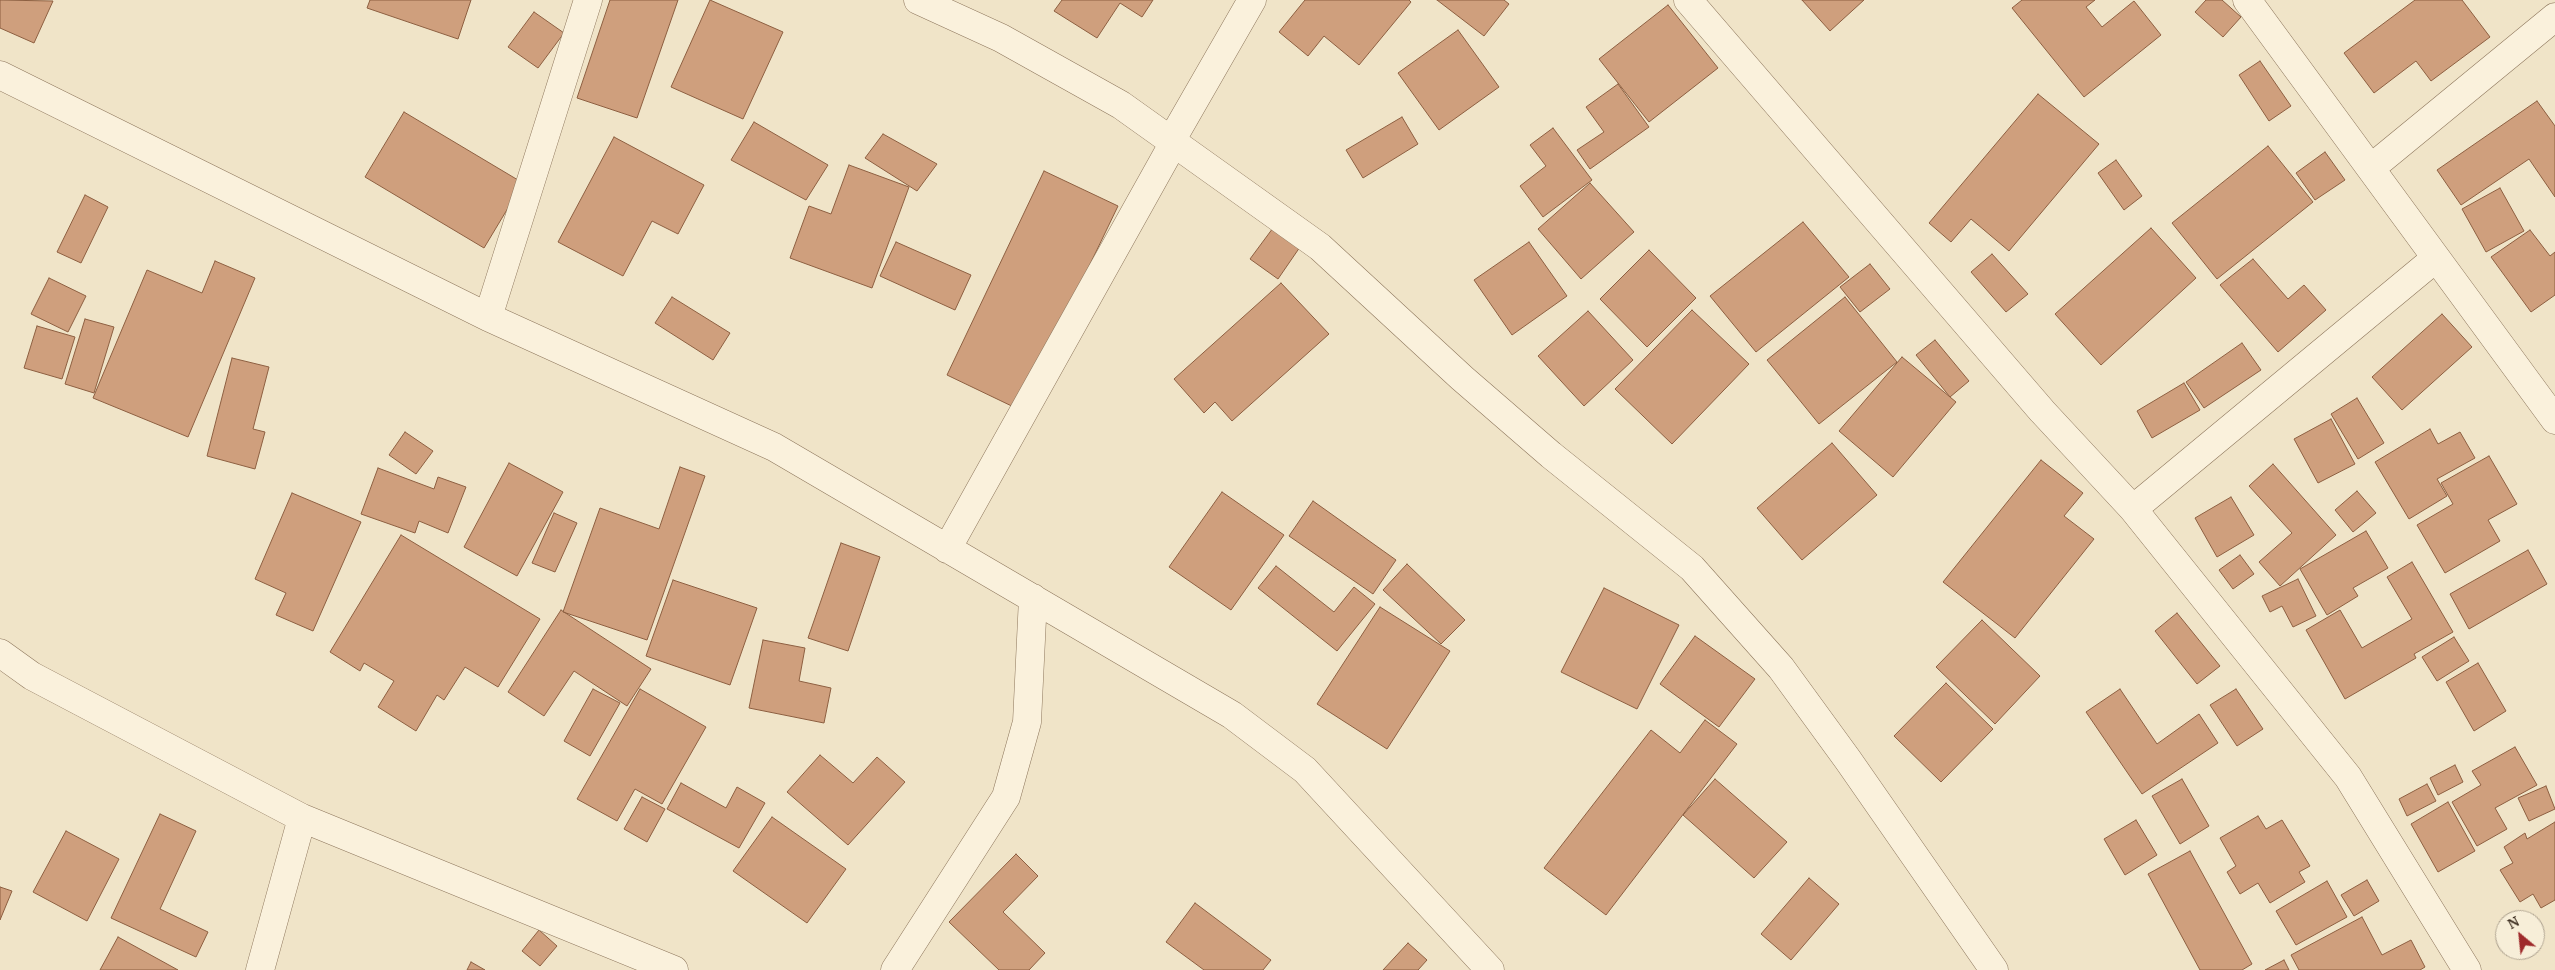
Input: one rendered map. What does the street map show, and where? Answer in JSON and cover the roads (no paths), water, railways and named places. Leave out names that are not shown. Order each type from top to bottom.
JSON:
[{"type":"street","points":[[488,316],[588,0]]},
{"type":"street","points":[[918,0],[1000,38],[1120,105],[1320,247],[1477,391],[1551,455],[1692,568],[1781,668],[1848,760],[1994,970]]},
{"type":"street","points":[[947,549],[1173,144],[1171,141],[1252,0]]},
{"type":"street","points":[[1688,0],[2042,411],[2133,509],[2348,777],[2467,970]]},
{"type":"street","points":[[2247,0],[2555,420]]},
{"type":"street","points":[[2371,168],[2555,17]]},
{"type":"street","points":[[0,75],[488,316],[774,447],[1232,715],[1305,770],[1490,970]]},
{"type":"street","points":[[2133,509],[2436,258]]},
{"type":"street","points":[[895,970],[1006,797],[1026,722],[1033,598]]},
{"type":"street","points":[[0,653],[32,676],[302,818],[674,970]]},
{"type":"street","points":[[260,970],[302,818]]}]
